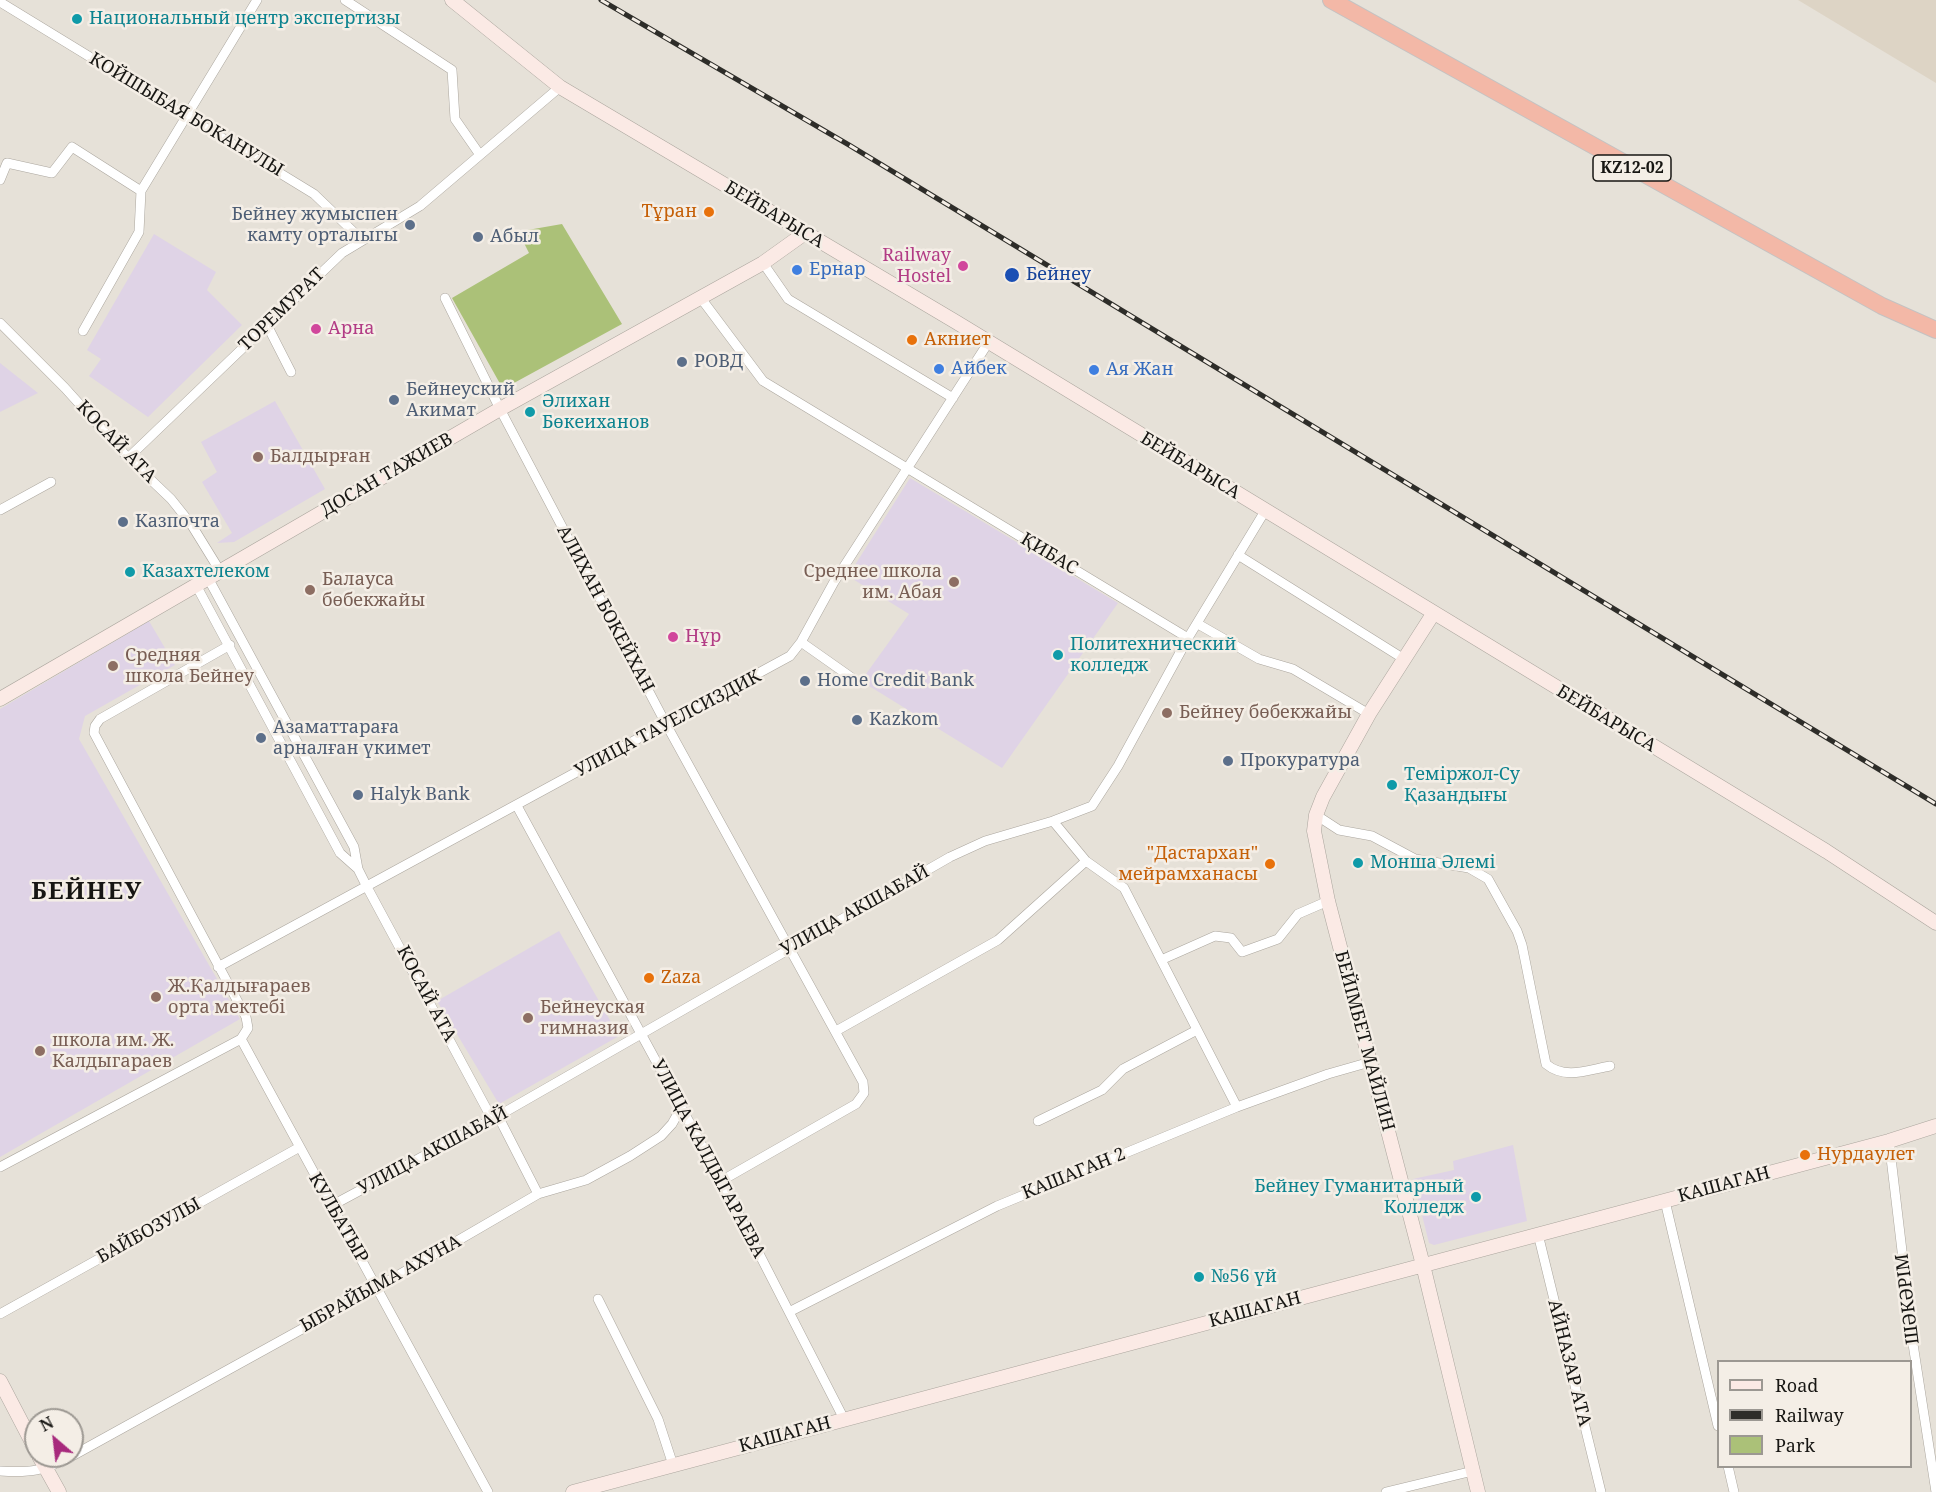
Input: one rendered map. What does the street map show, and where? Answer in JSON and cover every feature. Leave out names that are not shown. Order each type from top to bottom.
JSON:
[{"type":"highway","name":"KZ12-02","points":[[1331,0],[1882,306],[1936,330]]},
{"type":"street","points":[[83,331],[139,232],[141,191],[257,0]]},
{"type":"street","points":[[345,0],[452,69],[455,119],[480,155]]},
{"type":"street","name":"БЕЙБАРЫСА","points":[[452,0],[560,87],[805,232],[1826,851],[1936,923]]},
{"type":"street","name":"КОЙШЫБАЯ БОКАНУЛЫ","points":[[0,2],[314,194],[362,240]]},
{"type":"street","name":"ТОРЕМУРАТ","points":[[128,458],[342,253],[420,206],[560,87]]},
{"type":"street","points":[[0,180],[7,163],[52,173],[72,147],[101,163],[141,191]]},
{"type":"street","name":"ДОСАН ТАЖИЕВ","points":[[0,699],[500,409],[763,262],[805,232]]},
{"type":"street","points":[[763,262],[788,298],[953,398]]},
{"type":"street","name":"ҚИБАС","points":[[700,297],[763,381],[1188,638]]},
{"type":"street","name":"АЛИХАН БОКЕЙХАН","points":[[445,298],[500,409],[666,724],[863,1082],[864,1094],[856,1104],[721,1181]]},
{"type":"street","name":"КОСАЙ АТА","points":[[0,323],[65,388],[128,458],[171,499],[191,524],[220,571]]},
{"type":"street","points":[[267,325],[291,372]]},
{"type":"street","name":"УЛИЦА ТАУЕЛСИЗДИК","points":[[218,967],[776,666],[790,656],[801,642],[834,582],[909,470],[988,343]]},
{"type":"street","points":[[0,510],[51,482]]},
{"type":"street","name":"УЛИЦА АКШАБАЙ","points":[[331,1206],[495,1118],[789,947],[951,857],[985,841],[1053,821],[1092,806],[1119,766],[1188,638],[1265,512]]},
{"type":"street","points":[[1238,555],[1404,659]]},
{"type":"street","name":"КОСАЙ АТА","points":[[202,582],[230,645],[340,854],[358,869]]},
{"type":"street","name":"КОСАЙ АТА","points":[[202,582],[303,754],[354,847],[358,869],[367,887],[538,1194]]},
{"type":"street","name":"БЕЙІМБЕТ МАЙЛИН","points":[[1433,614],[1368,714],[1316,815],[1314,831],[1328,901],[1423,1265],[1478,1492]]},
{"type":"street","points":[[1198,624],[1259,659],[1293,669],[1368,714]]},
{"type":"street","points":[[801,642],[855,680]]},
{"type":"street","points":[[0,1167],[241,1039],[248,1028],[246,1017],[94,733],[95,726],[100,719],[230,645]]},
{"type":"street","points":[[291,760],[303,754]]},
{"type":"street","name":"УЛИЦА КАЛДЫГАРАЕВА","points":[[517,806],[721,1181],[844,1419]]},
{"type":"street","points":[[1316,815],[1333,827],[1372,836],[1415,859],[1469,868],[1488,879],[1517,931],[1522,945],[1546,1064],[1559,1073],[1567,1074],[1611,1066]]},
{"type":"street","points":[[1053,821],[1086,861],[1124,888],[1237,1107]]},
{"type":"street","points":[[836,1031],[998,940],[1086,861]]},
{"type":"street","points":[[1161,960],[1215,936],[1231,938],[1242,952],[1251,949],[1278,939],[1298,914],[1328,901]]},
{"type":"street","points":[[1038,1121],[1102,1090],[1123,1069],[1197,1030]]},
{"type":"street","name":"КУЛБАТЫР","points":[[241,1039],[298,1148],[378,1287],[488,1492]]},
{"type":"street","name":"КАШАГАН 2","points":[[789,1312],[997,1206],[1237,1107],[1328,1074],[1370,1062]]},
{"type":"street","name":"ЫБРАЙЫМА АХУНА","points":[[84,1449],[378,1287],[538,1194],[586,1180],[630,1156],[661,1136],[672,1124],[681,1108]]},
{"type":"street","name":"КАШАГАН","points":[[573,1492],[1890,1142],[1936,1126]]},
{"type":"street","name":"ШӘКӘРІМ","points":[[1890,1142],[1913,1344],[1936,1492]]},
{"type":"street","name":"БАЙБОЗУЛЫ","points":[[0,1314],[298,1148]]},
{"type":"street","points":[[1665,1201],[1717,1418]]},
{"type":"street","name":"АЙНАЗАР АТА","points":[[1538,1234],[1601,1492]]},
{"type":"street","points":[[598,1299],[658,1419],[673,1465]]},
{"type":"street","points":[[1,1386],[24,1428]]},
{"type":"street","name":"ЫБРАЙЫМА АХУНА","points":[[0,1471],[25,1473],[50,1468]]},
{"type":"street","points":[[1728,1468],[1734,1492]]},
{"type":"street","points":[[46,1470],[59,1492]]},
{"type":"street","points":[[1386,1492],[1473,1471]]},
{"type":"shaded area","points":[[1798,0],[1936,0],[1936,83]]},
{"type":"shaded area","points":[[154,234],[216,272],[207,290],[242,325],[148,417],[89,376],[101,359],[87,350]]},
{"type":"shaded area","points":[[0,363],[38,393],[0,412]]},
{"type":"shaded area","name":"Балдырған","points":[[275,401],[325,489],[234,542],[217,543],[232,533],[202,482],[217,472],[201,442]]},
{"type":"shaded area","points":[[910,478],[1118,603],[1002,768],[861,681],[909,614],[848,576]]},
{"type":"shaded area","points":[[149,621],[175,665],[85,716],[79,739],[240,1019],[0,1157],[0,709]]},
{"type":"shaded area","name":"Бейнеуская гимназия","points":[[559,931],[619,1036],[499,1104],[437,1001]]},
{"type":"shaded area","points":[[1513,1145],[1527,1221],[1434,1245],[1429,1243],[1413,1179],[1454,1170],[1453,1161]]},
{"type":"green space","points":[[562,224],[622,324],[503,389],[452,298],[529,253],[521,237],[522,231]]},
{"type":"railway","points":[[601,0],[849,145],[1936,804]]},
{"type":"place","name":"Национальный центр экспертизы","points":[[77,19]]},
{"type":"place","name":"Тұран","points":[[709,212]]},
{"type":"place","name":"Бейнеу жумыспен камту орталыгы","points":[[410,225]]},
{"type":"place","name":"Абыл","points":[[478,237]]},
{"type":"place","name":"Railway Hostel","points":[[963,266]]},
{"type":"place","name":"Ернар","points":[[797,270]]},
{"type":"place","name":"Бейнеу","points":[[1012,275]]},
{"type":"place","name":"Арна","points":[[316,329]]},
{"type":"place","name":"Акниет","points":[[912,340]]},
{"type":"place","name":"РОВД","points":[[682,362]]},
{"type":"place","name":"Айбек","points":[[939,369]]},
{"type":"place","name":"Ая Жан","points":[[1094,370]]},
{"type":"place","name":"Бейнеуский Акимат","points":[[394,400]]},
{"type":"place","name":"Әлихан Бөкеиханов","points":[[530,412]]},
{"type":"place","name":"Балдырған","points":[[258,457]]},
{"type":"place","name":"Казпочта","points":[[123,522]]},
{"type":"place","name":"Казахтелеком","points":[[130,572]]},
{"type":"place","name":"Среднее школа им. Абая","points":[[954,582]]},
{"type":"place","name":"Балауса бөбекжайы","points":[[310,590]]},
{"type":"place","name":"Нұр","points":[[673,637]]},
{"type":"place","name":"Политехнический колледж","points":[[1058,655]]},
{"type":"place","name":"Средняя школа Бейнеу","points":[[113,666]]},
{"type":"place","name":"Home Credit Bank","points":[[805,681]]},
{"type":"place","name":"Бейнеу бөбекжайы","points":[[1167,713]]},
{"type":"place","name":"Kazkom","points":[[857,720]]},
{"type":"place","name":"Азаматтараға арналған үкимет","points":[[261,738]]},
{"type":"place","name":"Прокуратура","points":[[1228,761]]},
{"type":"place","name":"Теміржол-Су Қазандығы","points":[[1392,785]]},
{"type":"place","name":"Halyk Bank","points":[[358,795]]},
{"type":"place","name":"Монша Әлемі","points":[[1358,863]]},
{"type":"place","name":"\"Дастархан\" мейрамханасы","points":[[1270,864]]},
{"type":"place","name":"Zaza","points":[[649,978]]},
{"type":"place","name":"Ж.Қалдығараев орта мектебі","points":[[156,997]]},
{"type":"place","name":"Бейнеуская гимназия","points":[[528,1018]]},
{"type":"place","name":"школа им. Ж. Калдыгараев","points":[[40,1051]]},
{"type":"place","name":"Нурдаулет","points":[[1805,1155]]},
{"type":"place","name":"Бейнеу Гуманитарный Колледж","points":[[1476,1197]]},
{"type":"place","name":"№56 үй","points":[[1199,1277]]},
{"type":"district","name":"БЕЙНЕУ","points":[[87,892]]}]
